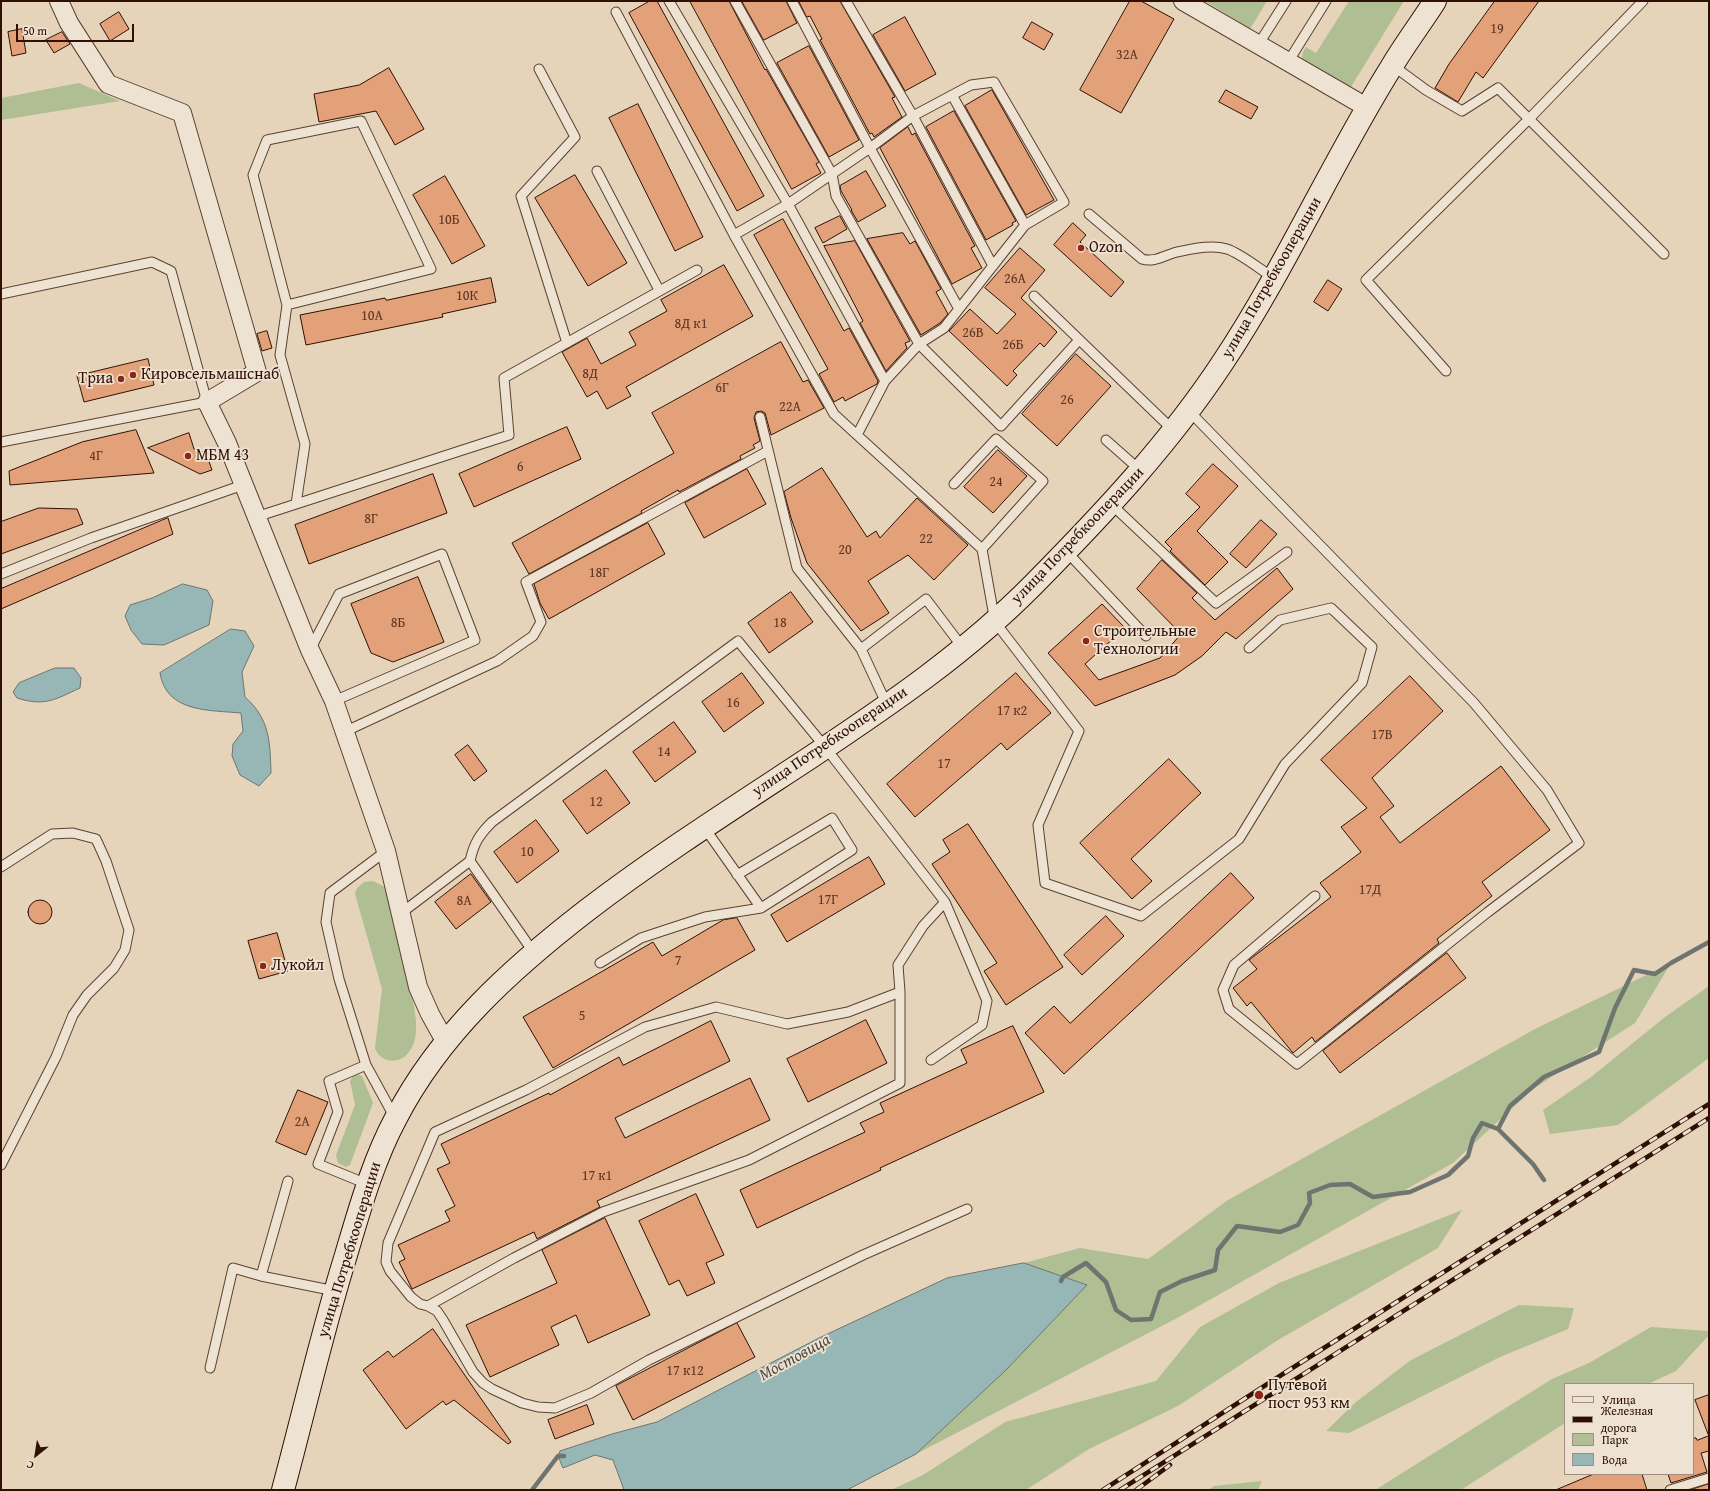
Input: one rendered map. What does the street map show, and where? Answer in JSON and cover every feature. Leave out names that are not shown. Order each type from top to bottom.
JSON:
[{"type":"main road","name":"улица Потребкооперации","points":[[282,1490],[335,1291],[367,1184],[395,1119],[420,1076],[446,1041],[485,998],[534,953],[624,882],[824,748],[938,669],[995,622],[1066,552],[1140,472],[1174,431],[1225,360],[1274,278],[1392,65],[1435,1]]},
{"type":"street","points":[[59,1],[68,23],[108,84],[182,113],[257,372],[206,402],[227,443],[310,650],[334,701],[386,851],[418,988],[430,1014],[446,1041]]},
{"type":"street","points":[[1183,1],[1368,108]]},
{"type":"lane","points":[[669,1],[788,204],[885,381]]},
{"type":"lane","points":[[735,1],[832,174],[836,196],[919,344],[1001,426],[1079,340]]},
{"type":"lane","points":[[792,1],[870,148],[959,309]]},
{"type":"lane","points":[[846,1],[913,116],[993,266]]},
{"type":"lane","points":[[1258,45],[1286,1]]},
{"type":"lane","points":[[1288,62],[1326,1]]},
{"type":"lane","points":[[1446,371],[1366,280],[1529,119],[1643,1]]},
{"type":"lane","points":[[616,12],[734,235],[834,414],[982,549],[995,622],[1079,731],[1038,824],[1045,883],[1141,916],[1239,839],[1285,764],[1362,683],[1372,647],[1331,608],[1280,620],[1249,648]]},
{"type":"lane","points":[[1392,65],[1426,90],[1462,111],[1498,88],[1664,254]]},
{"type":"lane","points":[[539,69],[575,137],[521,196],[567,343]]},
{"type":"lane","points":[[734,235],[788,204],[870,148],[913,116],[971,85],[994,82],[1064,202],[1025,225],[944,328],[919,344],[885,381],[857,435]]},
{"type":"lane","points":[[952,95],[1025,225]]},
{"type":"lane","points":[[287,305],[431,269],[360,121],[267,140],[253,175],[287,305],[280,355],[305,444],[296,504]]},
{"type":"lane","points":[[597,171],[659,290]]},
{"type":"lane","points":[[1089,214],[1142,259],[1149,261],[1177,252],[1219,247],[1228,250],[1274,278]]},
{"type":"lane","points":[[1,294],[152,262],[171,272],[206,402],[1,442]]},
{"type":"lane","points":[[256,517],[509,435],[504,378],[697,270]]},
{"type":"lane","points":[[1034,296],[1174,431]]},
{"type":"lane","points":[[1189,411],[1474,703],[1547,790],[1578,843],[1488,912],[1297,1064],[1229,1009],[1223,990],[1234,965],[1315,896]]},
{"type":"lane","points":[[760,417],[796,568],[861,649],[887,705]]},
{"type":"lane","points":[[954,484],[996,439],[1043,481],[982,549]]},
{"type":"lane","points":[[1106,440],[1140,472]]},
{"type":"lane","points":[[344,732],[497,661],[533,636],[541,622],[526,582],[768,451]]},
{"type":"lane","points":[[1,574],[91,538],[244,485]]},
{"type":"lane","points":[[1111,504],[1216,603],[1287,552]]},
{"type":"lane","points":[[1066,552],[1146,636]]},
{"type":"lane","points":[[310,650],[339,594],[442,554],[474,640],[334,701]]},
{"type":"lane","points":[[861,649],[926,599],[963,648]]},
{"type":"lane","points":[[400,914],[470,861],[473,848],[479,835],[492,822],[738,641],[945,902],[987,1001],[982,1025],[931,1060]]},
{"type":"lane","points":[[600,963],[641,938],[705,917],[761,908],[852,850],[832,818],[737,875]]},
{"type":"lane","points":[[704,827],[761,908]]},
{"type":"lane","points":[[1,867],[52,834],[73,833],[96,839],[106,861],[129,930],[124,950],[114,968],[87,995],[73,1015],[56,1057],[1,1165]]},
{"type":"lane","points":[[386,851],[330,892],[326,922],[339,979],[366,1065],[395,1119]]},
{"type":"lane","points":[[470,861],[534,953]]},
{"type":"lane","points":[[428,1306],[514,1258],[603,1212],[749,1160],[900,1083],[900,992],[898,965],[923,926],[945,902]]},
{"type":"lane","points":[[900,992],[848,1012],[787,1024],[716,1007],[645,1027],[526,1090],[435,1132],[388,1243],[386,1262],[390,1271],[410,1297],[420,1304],[428,1306],[436,1311],[443,1320],[473,1372],[483,1383],[499,1393],[522,1403],[538,1407],[555,1408],[591,1393],[649,1360],[863,1255],[968,1208]]},
{"type":"lane","points":[[366,1065],[329,1081],[338,1112],[318,1164],[367,1184]]},
{"type":"lane","points":[[261,1276],[288,1181]]},
{"type":"lane","points":[[210,1368],[233,1268],[261,1276],[335,1291]]},
{"type":"lane","points":[[1670,1490],[1709,1478]]},
{"type":"green space","points":[[1205,1],[1267,1],[1250,29]]},
{"type":"green space","points":[[1349,1],[1404,1],[1349,90],[1303,61],[1302,57],[1306,47],[1316,53]]},
{"type":"green space","points":[[79,83],[120,101],[1,120],[1,98]]},
{"type":"green space","points":[[373,881],[385,887],[412,995],[416,1017],[415,1040],[412,1047],[405,1056],[396,1060],[381,1057],[375,1048],[382,989],[355,894],[357,888],[364,882]]},
{"type":"green space","points":[[1671,963],[1635,1023],[1533,1089],[1453,1163],[1179,1317],[916,1454],[1006,1370],[1087,1285],[1024,1263],[1080,1248],[1148,1259],[1228,1200],[1535,1029]]},
{"type":"green space","points":[[1709,986],[1709,1058],[1618,1125],[1550,1134],[1543,1110],[1591,1077],[1665,1017]]},
{"type":"green space","points":[[357,1074],[362,1076],[373,1103],[350,1165],[346,1167],[338,1163],[336,1155],[355,1105],[350,1081],[353,1076]]},
{"type":"green space","points":[[1462,1210],[1438,1248],[1278,1340],[1178,1406],[1089,1449],[1026,1490],[891,1490],[923,1475],[1005,1422],[1156,1381],[1200,1327],[1279,1283]]},
{"type":"green space","points":[[1519,1305],[1574,1308],[1568,1329],[1500,1357],[1349,1433],[1326,1431],[1356,1402],[1411,1360]]},
{"type":"green space","points":[[1651,1327],[1709,1331],[1709,1335],[1676,1371],[1650,1383],[1564,1383],[1564,1424],[1461,1490],[1375,1490],[1552,1379],[1589,1363]]},
{"type":"green space","points":[[1262,1481],[1258,1490],[1208,1490],[1214,1486]]},
{"type":"water","points":[[183,584],[207,590],[213,601],[209,625],[164,645],[142,644],[131,630],[125,616],[130,605],[152,598]]},
{"type":"water","points":[[231,629],[245,631],[254,646],[242,672],[245,697],[253,705],[264,723],[269,741],[271,773],[259,786],[240,775],[232,756],[233,744],[243,731],[241,713],[203,710],[180,702],[171,696],[164,686],[160,673]]},
{"type":"water","points":[[55,668],[74,668],[81,678],[80,688],[57,698],[43,702],[27,701],[17,698],[13,692],[19,683]]},
{"type":"water","points":[[1024,1263],[1087,1285],[1006,1370],[916,1454],[847,1490],[624,1490],[613,1460],[595,1455],[563,1468],[558,1456],[560,1451],[612,1434],[657,1422],[819,1338],[947,1278]]},
{"type":"building","points":[[650,1],[657,1],[764,196],[737,211],[629,13]]},
{"type":"building","points":[[690,1],[729,1],[765,70],[766,69],[819,162],[816,164],[821,173],[792,189]]},
{"type":"building","points":[[742,1],[786,1],[797,23],[764,40]]},
{"type":"building","points":[[799,1],[840,1],[895,97],[892,98],[902,117],[874,137],[872,133],[870,134],[820,40],[822,39],[810,16],[807,17]]},
{"type":"building","points":[[1130,1],[1141,1],[1174,19],[1121,113],[1080,90]]},
{"type":"building","points":[[1495,1],[1539,1],[1483,78],[1476,72],[1458,102],[1435,88],[1449,64]]},
{"type":"building","points":[[119,12],[129,29],[110,41],[100,24]]},
{"type":"building","points":[[905,17],[936,74],[905,91],[873,35]]},
{"type":"building","points":[[1032,22],[1053,34],[1044,50],[1023,38]]},
{"type":"building","points":[[22,29],[26,53],[12,56],[8,32]]},
{"type":"building","points":[[62,32],[70,44],[54,53],[46,40]]},
{"type":"building","points":[[809,46],[859,140],[829,157],[777,63]]},
{"type":"building","points":[[389,68],[424,129],[395,145],[376,111],[319,122],[314,94],[359,85]]},
{"type":"building","points":[[992,90],[1054,200],[1026,215],[965,106]]},
{"type":"building","points":[[1226,90],[1258,107],[1251,119],[1219,102]]},
{"type":"building","points":[[638,104],[703,237],[675,251],[609,118]]},
{"type":"building","points":[[954,111],[1016,221],[1012,223],[1013,225],[986,240],[926,127]]},
{"type":"building","points":[[908,127],[912,135],[915,133],[975,246],[971,248],[982,268],[952,284],[880,148]]},
{"type":"building","points":[[866,171],[886,206],[858,222],[841,191],[840,186]]},
{"type":"building","points":[[575,175],[627,263],[588,286],[535,198]]},
{"type":"building","points":[[445,176],[485,246],[452,264],[413,195]]},
{"type":"building","points":[[840,216],[847,229],[823,243],[815,228]]},
{"type":"building","points":[[783,219],[844,331],[849,328],[878,381],[877,384],[845,401],[843,397],[834,402],[819,374],[828,369],[754,235]]},
{"type":"building","points":[[1073,223],[1086,235],[1080,242],[1124,282],[1111,297],[1054,245]]},
{"type":"building","points":[[903,233],[910,244],[915,241],[941,289],[936,292],[948,314],[940,323],[921,335],[867,239]]},
{"type":"building","points":[[855,241],[910,341],[905,343],[907,348],[886,371],[860,323],[863,321],[824,246]]},
{"type":"building","points":[[1020,248],[1045,270],[1021,298],[1057,332],[1044,347],[1040,343],[1013,371],[1017,375],[1007,386],[949,331],[970,309],[997,334],[1016,314],[985,288]]},
{"type":"building","points":[[724,265],[753,316],[626,387],[631,396],[607,409],[597,391],[587,397],[562,352],[587,338],[601,364],[636,345],[629,332],[667,311],[661,300]]},
{"type":"building","points":[[491,278],[496,302],[442,314],[443,317],[306,345],[300,315],[385,298],[386,300]]},
{"type":"building","points":[[1328,280],[1342,289],[1328,311],[1314,302]]},
{"type":"building","points":[[267,331],[272,348],[262,351],[257,334]]},
{"type":"building","points":[[781,342],[803,382],[808,380],[824,408],[771,435],[765,413],[761,411],[756,412],[754,418],[760,441],[753,445],[755,448],[740,456],[741,459],[679,492],[678,490],[641,511],[642,513],[529,574],[512,543],[674,453],[652,413]]},
{"type":"building","points":[[1076,354],[1111,386],[1057,446],[1022,414]]},
{"type":"building","points":[[148,359],[154,385],[84,402],[77,376]]},
{"type":"building","points":[[567,427],[581,459],[474,507],[459,474]]},
{"type":"building","points":[[136,430],[154,473],[10,485],[9,471],[82,442]]},
{"type":"building","name":"МБМ 43","points":[[189,433],[194,449],[206,453],[212,470],[200,474],[148,448]]},
{"type":"building","points":[[998,450],[1027,476],[993,513],[964,487]]},
{"type":"building","points":[[1213,464],[1238,486],[1197,531],[1228,562],[1205,585],[1170,551],[1172,549],[1165,542],[1200,507],[1186,494]]},
{"type":"building","points":[[822,468],[867,537],[876,531],[880,538],[917,498],[968,545],[934,580],[908,555],[868,581],[889,613],[861,631],[807,563],[791,518],[784,492]]},
{"type":"building","points":[[747,469],[766,504],[704,538],[685,503]]},
{"type":"building","points":[[433,474],[447,513],[309,564],[295,525]]},
{"type":"building","points":[[39,508],[77,509],[83,524],[1,554],[1,522]]},
{"type":"building","points":[[168,518],[173,534],[1,609],[1,589]]},
{"type":"building","points":[[1261,520],[1277,534],[1246,568],[1230,554]]},
{"type":"building","points":[[648,523],[665,554],[549,619],[540,603],[534,584]]},
{"type":"building","points":[[1162,560],[1197,593],[1192,598],[1215,620],[1277,568],[1293,589],[1236,639],[1226,632],[1202,656],[1175,675],[1095,706],[1048,653],[1102,604],[1125,628],[1085,664],[1099,680],[1160,658],[1181,634],[1137,589]]},
{"type":"building","points":[[418,577],[444,642],[393,662],[371,653],[351,604]]},
{"type":"building","points":[[791,592],[813,622],[769,653],[748,623]]},
{"type":"building","points":[[742,673],[764,703],[724,732],[702,702]]},
{"type":"building","points":[[1016,673],[1051,713],[1007,750],[1001,743],[915,817],[887,784]]},
{"type":"building","points":[[1410,676],[1443,711],[1372,778],[1394,806],[1380,817],[1400,843],[1501,766],[1550,830],[1482,882],[1492,896],[1437,939],[1439,943],[1315,1042],[1312,1037],[1293,1053],[1251,1002],[1247,1006],[1233,988],[1257,969],[1249,960],[1331,897],[1320,883],[1361,852],[1341,827],[1367,808],[1321,760]]},
{"type":"building","points":[[674,722],[696,752],[655,782],[633,752]]},
{"type":"building","points":[[468,745],[487,771],[474,781],[455,755]]},
{"type":"building","points":[[1169,759],[1201,793],[1131,859],[1152,881],[1132,899],[1080,843]]},
{"type":"building","points":[[606,770],[630,803],[587,834],[563,801]]},
{"type":"building","points":[[536,820],[559,851],[517,883],[494,852]]},
{"type":"building","points":[[968,824],[1063,967],[1006,1005],[984,971],[997,963],[932,864],[950,852],[943,840]]},
{"type":"building","points":[[869,857],[885,884],[787,942],[771,915]]},
{"type":"building","points":[[1231,873],[1254,898],[1064,1074],[1025,1033],[1054,1006],[1070,1023]]},
{"type":"building","points":[[471,874],[491,902],[456,929],[435,902]]},
{"type":"building","points":[[40,900],[45,901],[51,907],[51,917],[45,923],[40,924],[35,923],[29,917],[28,912],[29,907],[35,901]]},
{"type":"building","points":[[1106,916],[1124,936],[1082,975],[1064,955]]},
{"type":"building","points":[[737,918],[755,950],[553,1068],[523,1017],[653,942],[662,956],[723,920]]},
{"type":"building","points":[[277,933],[288,971],[259,979],[248,941]]},
{"type":"building","points":[[1447,953],[1466,978],[1340,1073],[1323,1051]]},
{"type":"building","points":[[866,1020],[887,1063],[808,1102],[787,1059]]},
{"type":"building","points":[[711,1021],[730,1061],[615,1118],[625,1138],[750,1078],[770,1120],[597,1201],[600,1207],[537,1239],[534,1232],[412,1289],[399,1262],[405,1259],[398,1245],[450,1221],[445,1211],[455,1206],[437,1169],[450,1163],[441,1144],[549,1093],[550,1095],[619,1057],[623,1065]]},
{"type":"building","points":[[1013,1026],[1044,1092],[880,1168],[881,1170],[757,1228],[740,1190],[865,1132],[860,1123],[884,1112],[880,1103],[967,1063],[961,1050]]},
{"type":"building","points":[[298,1090],[328,1102],[306,1155],[276,1142]]},
{"type":"building","points":[[696,1194],[724,1255],[706,1263],[715,1283],[687,1296],[679,1280],[669,1285],[639,1221]]},
{"type":"building","points":[[605,1218],[650,1315],[588,1343],[576,1315],[551,1327],[559,1345],[490,1377],[466,1325],[557,1283],[542,1250]]},
{"type":"building","points":[[737,1323],[755,1357],[633,1420],[616,1386]]},
{"type":"building","points":[[433,1329],[511,1442],[508,1444],[454,1400],[446,1405],[443,1401],[406,1429],[363,1370],[388,1351],[393,1357]]},
{"type":"building","points":[[1709,1395],[1709,1434],[1708,1434],[1695,1400]]},
{"type":"building","points":[[587,1405],[594,1424],[555,1439],[548,1420]]},
{"type":"building","points":[[1709,1436],[1709,1451],[1701,1453],[1707,1472],[1671,1483],[1668,1475],[1694,1475],[1694,1438],[1697,1440]]},
{"type":"building","points":[[1592,1475],[1642,1475],[1647,1490],[1556,1490]]},
{"type":"building","points":[[1709,1484],[1709,1490],[1690,1490]]},
{"type":"waterway","name":"Мостовица","points":[[1061,1281],[1063,1277],[1086,1263],[1106,1282],[1116,1310],[1131,1320],[1151,1319],[1160,1292],[1182,1281],[1215,1270],[1218,1250],[1237,1226],[1280,1232],[1298,1225],[1310,1203],[1309,1193],[1330,1185],[1350,1184],[1373,1197],[1410,1192],[1448,1175],[1468,1156],[1473,1138],[1482,1123],[1498,1129],[1510,1106],[1544,1077],[1599,1052],[1615,1008],[1634,970],[1655,974],[1671,963],[1709,942]]},
{"type":"waterway","points":[[1498,1129],[1533,1164],[1544,1180]]},
{"type":"waterway","name":"Мостовица","points":[[532,1490],[558,1456],[564,1456]]},
{"type":"railway","points":[[1103,1490],[1286,1372],[1709,1104]]},
{"type":"railway","points":[[1120,1490],[1709,1118]]},
{"type":"railway","points":[[1136,1490],[1170,1465]]},
{"type":"place","name":"Ozon","points":[[1081,248]]},
{"type":"place","name":"Кировсельмашснаб","points":[[133,375]]},
{"type":"place","name":"Триа","points":[[121,379]]},
{"type":"place","name":"МБМ 43","points":[[188,456]]},
{"type":"place","name":"Строительные Технологии","points":[[1086,641]]},
{"type":"place","name":"Лукойл","points":[[263,966]]},
{"type":"place","name":"Путевой пост 953 км","points":[[1259,1395]]}]
